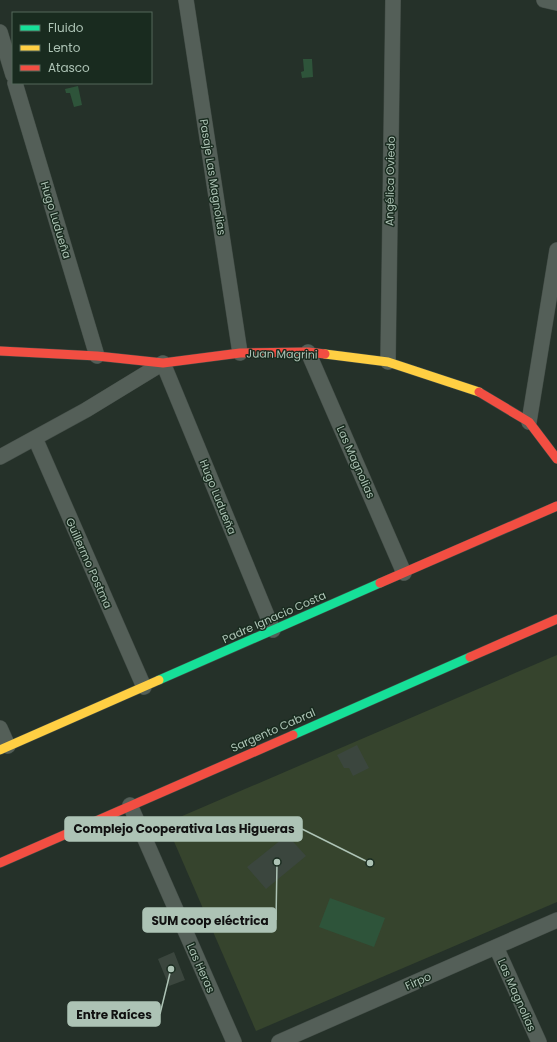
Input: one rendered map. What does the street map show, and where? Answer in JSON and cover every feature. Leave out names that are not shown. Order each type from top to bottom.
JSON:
[{"type":"street","name":"Pasaje Las Magnolias","points":[[186,0],[240,353]]},
{"type":"street","name":"Angélica Oviedo","points":[[388,362],[393,0]]},
{"type":"street","points":[[544,0],[557,3]]},
{"type":"street","points":[[0,32],[12,72]]},
{"type":"street","name":"Hugo Ludueña","points":[[15,84],[97,356]]},
{"type":"street","points":[[529,422],[557,250]]},
{"type":"street","name":"Juan Magrini","points":[[0,350],[97,356],[163,363],[240,353],[308,352],[388,362],[480,392],[529,422],[557,459]]},
{"type":"street","name":"Las Magnolias","points":[[308,352],[404,573]]},
{"type":"street","points":[[0,457],[86,410],[163,363]]},
{"type":"street","name":"Hugo Ludueña","points":[[163,363],[274,630]]},
{"type":"street","name":"Guillermo Postma","points":[[35,438],[144,687]]},
{"type":"street","name":"Padre Ignacio Costa","points":[[4,748],[557,506]]},
{"type":"street","name":"Sargento Cabral","points":[[0,863],[557,619]]},
{"type":"street","points":[[0,728],[4,748]]},
{"type":"street","name":"Las Heras","points":[[130,805],[234,1042]]},
{"type":"street","name":"Firpo","points":[[279,1042],[557,920]]},
{"type":"street","name":"Las Magnolias","points":[[496,947],[539,1042]]},
{"type":"shaded area","points":[[303,59],[312,59],[313,77],[302,78],[301,72],[304,71]]},
{"type":"shaded area","points":[[78,86],[82,105],[74,107],[70,93],[66,93],[65,89]]},
{"type":"shaded area","points":[[557,655],[557,902],[256,1031],[166,823]]},
{"type":"shaded area","points":[[330,898],[385,918],[374,947],[319,927]]},
{"type":"building","points":[[357,745],[369,768],[353,776],[349,768],[344,768],[337,755]]},
{"type":"building","points":[[287,835],[306,856],[266,889],[247,867]]},
{"type":"building","points":[[174,952],[185,980],[169,986],[158,959]]},
{"type":"traffic: fast","points":[[159,680],[380,583]]},
{"type":"traffic: fast","points":[[293,735],[470,657]]},
{"type":"traffic: slow","points":[[325,354],[388,362],[479,392]]},
{"type":"traffic: slow","points":[[0,750],[159,680]]},
{"type":"traffic: jam","points":[[0,351],[97,356],[163,363],[240,353],[308,352],[325,354]]},
{"type":"traffic: jam","points":[[479,392],[529,422],[557,459]]},
{"type":"traffic: jam","points":[[380,583],[557,506]]},
{"type":"traffic: jam","points":[[470,657],[557,619]]},
{"type":"traffic: jam","points":[[0,863],[293,735]]},
{"type":"place","name":"SUM coop eléctrica","points":[[277,862]]},
{"type":"place","name":"Complejo Cooperativa Las Higueras","points":[[370,863]]},
{"type":"place","name":"Entre Raíces","points":[[171,969]]}]
